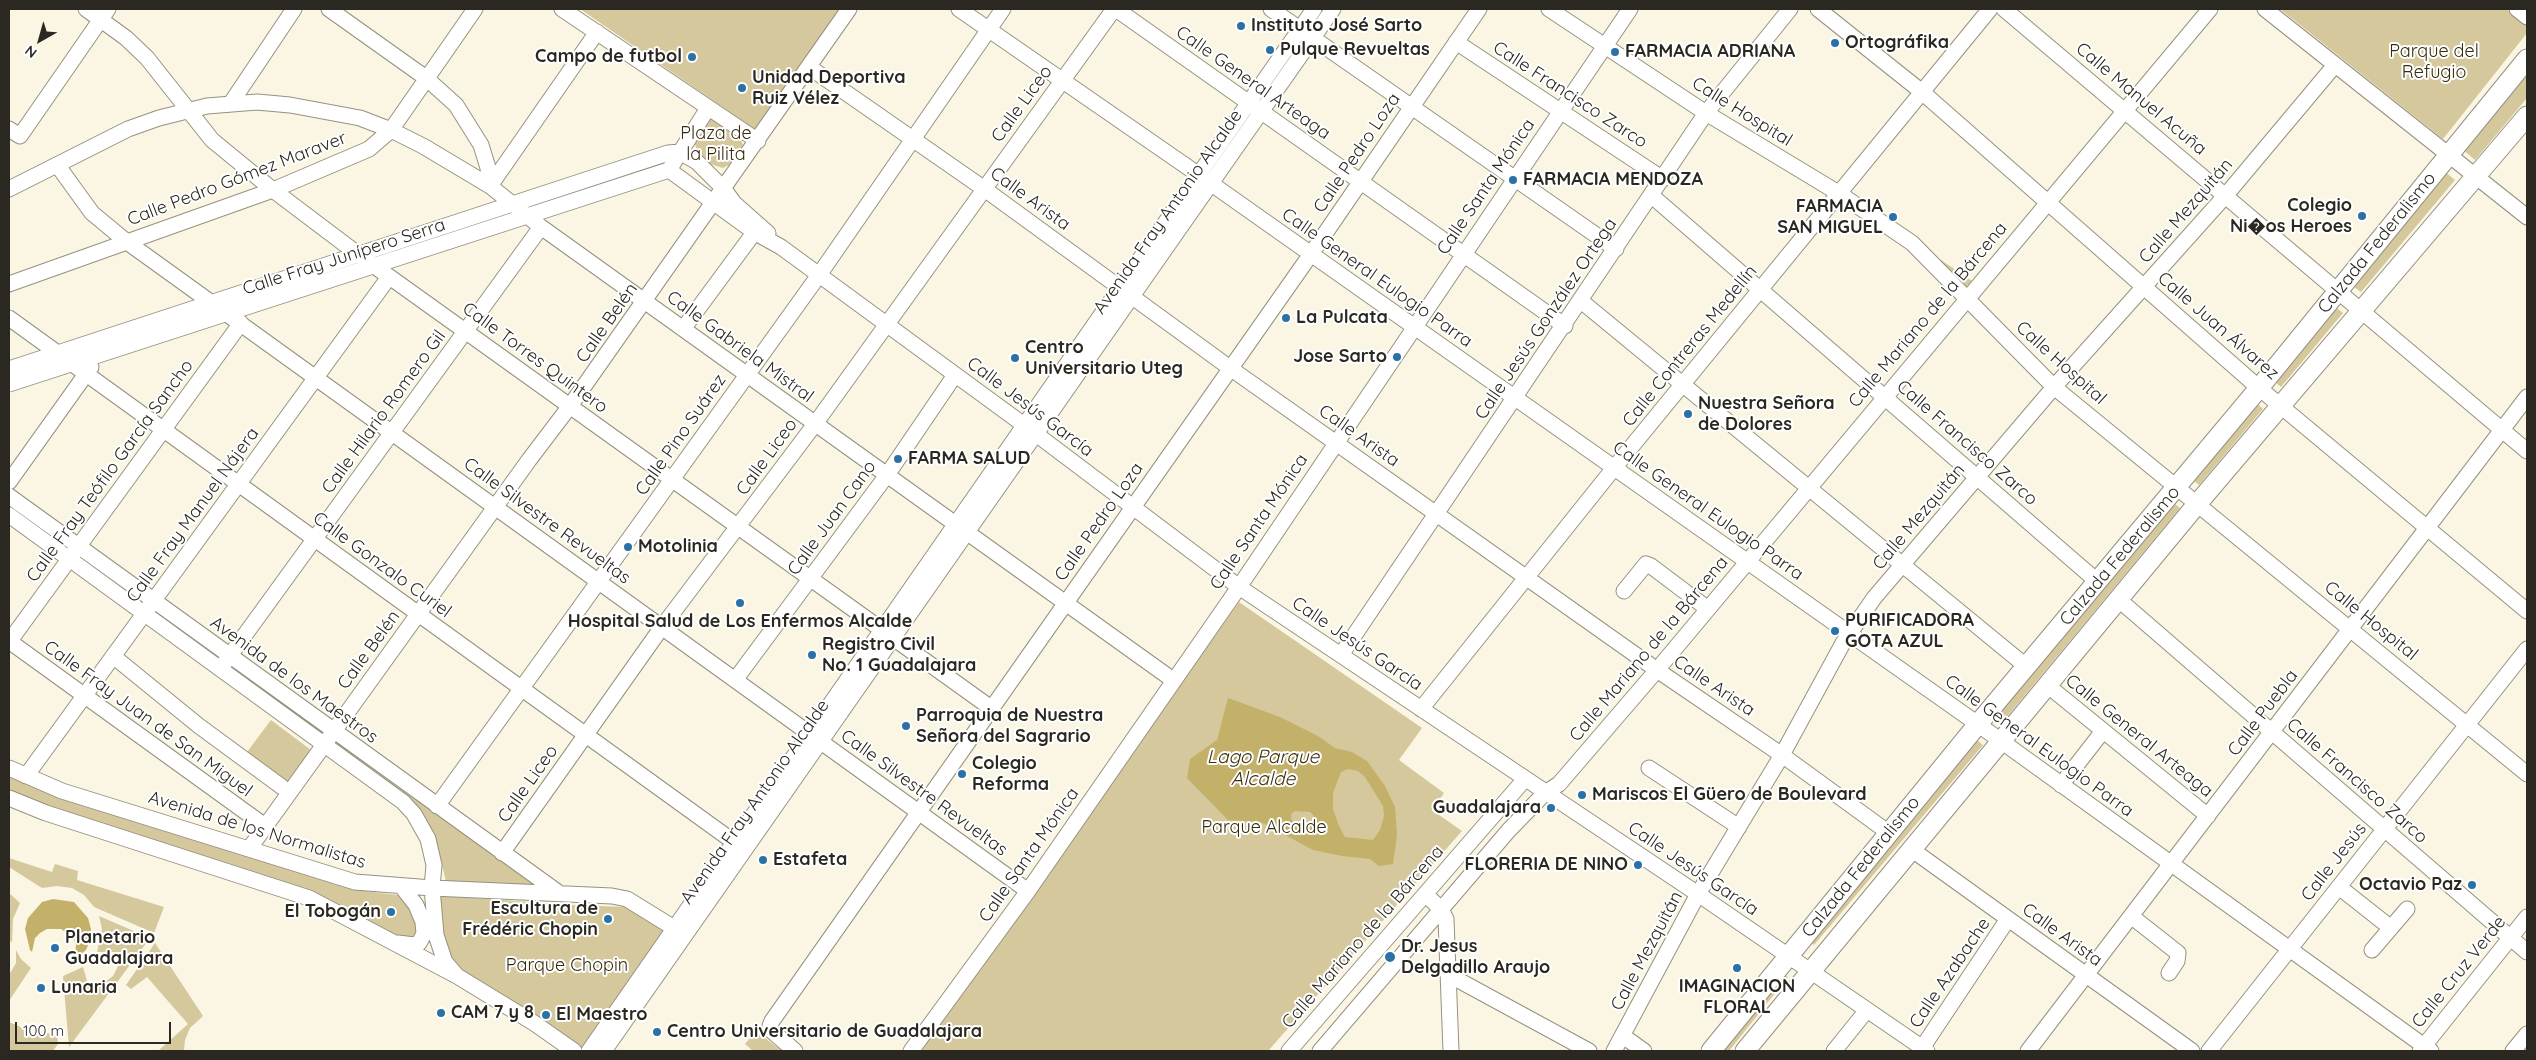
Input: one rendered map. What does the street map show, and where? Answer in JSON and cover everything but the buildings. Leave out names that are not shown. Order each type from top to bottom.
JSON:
[{"type":"main road","name":"Calzada Federalismo","points":[[1711,1051],[1978,724],[2339,291],[2527,59]]},
{"type":"main road","name":"Calzada Federalismo","points":[[1745,1051],[2198,503],[2527,116]]},
{"type":"street","name":"Calle Torres Quintero","points":[[86,9],[104,14],[147,58],[219,147],[273,190],[375,266],[991,708]]},
{"type":"street","points":[[231,103],[294,9]]},
{"type":"street","points":[[329,9],[426,78],[456,105],[472,129],[486,157],[490,186]]},
{"type":"street","name":"Calle Pedro Gómez Maraver","points":[[9,284],[273,190],[381,141],[391,130],[475,9]]},
{"type":"street","points":[[562,9],[758,141]]},
{"type":"street","name":"Calle Belén","points":[[249,849],[645,302],[849,9]]},
{"type":"street","name":"Calle General Eulogio Parra","points":[[959,9],[1414,326],[1978,724],[2425,1050]]},
{"type":"street","name":"Calle Pino Suárez","points":[[436,806],[673,480],[746,374],[819,275],[1003,9]]},
{"type":"street","name":"Calle Liceo","points":[[502,853],[662,627],[815,424],[983,188],[1115,9]]},
{"type":"street","name":"Calle General Arteaga","points":[[1115,9],[1565,326]]},
{"type":"street","points":[[1271,9],[1616,249]]},
{"type":"street","name":"Avenida Fray Antonio Alcalde","points":[[961,528],[1037,434],[1197,174],[1314,9]]},
{"type":"street","name":"Avenida Fray Antonio Alcalde","points":[[604,1051],[815,737],[961,528],[1024,425],[1211,184],[1333,9]]},
{"type":"street","name":"Calle Pedro Loza","points":[[795,1051],[772,1031],[772,1021],[1311,254],[1478,9]]},
{"type":"street","name":"Calle Hospital","points":[[1549,9],[1706,113],[1840,194],[1923,252],[1965,299],[2054,387],[2178,486],[2527,774]]},
{"type":"street","name":"Calle Santa Mónica","points":[[912,1051],[1028,891],[1239,587],[1335,442],[1630,9]]},
{"type":"street","name":"Calle Jesús González Ortega","points":[[1341,655],[1582,301],[1706,113],[1790,9]]},
{"type":"street","name":"Calle Juan Álvarez","points":[[1818,9],[1922,92],[2259,388],[2527,611]]},
{"type":"street","name":"Calle Contreras Medellín","points":[[1421,709],[1614,468],[1990,9]]},
{"type":"street","name":"Calle Manuel Acuña","points":[[2004,9],[2527,451]]},
{"type":"street","name":"Calle Mariano de la Bárcena","points":[[1320,1051],[1509,830],[1545,793],[1559,784],[1657,670],[1965,299],[2210,9]]},
{"type":"street","points":[[2265,9],[2527,217]]},
{"type":"street","points":[[2517,9],[2527,17]]},
{"type":"street","points":[[14,133],[104,14]]},
{"type":"street","points":[[490,186],[597,32]]},
{"type":"street","name":"Calle Francisco Zarco","points":[[1456,42],[1663,179]]},
{"type":"street","name":"Calle Mezquitán","points":[[1614,1051],[1698,894],[1782,755],[1850,634],[1874,598],[2054,387],[2226,196],[2335,65]]},
{"type":"street","name":"Calle Arista","points":[[809,67],[913,138],[1230,368],[1657,670],[1782,755],[1889,833]]},
{"type":"street","name":"Calle Gabriela Mistral","points":[[9,189],[58,166],[128,129],[159,118],[231,103],[257,102],[290,105],[360,118],[391,130],[423,146],[490,186],[541,227],[1173,680]]},
{"type":"street","points":[[668,170],[708,108]]},
{"type":"street","name":"Calle Jesús García","points":[[680,152],[697,162],[724,189],[757,228]]},
{"type":"street","name":"Calle Fray Junípero Serra","points":[[9,368],[668,153],[680,152]]},
{"type":"street","name":"Calle Silvestre Revueltas","points":[[58,166],[92,212],[127,242],[1028,891]]},
{"type":"street","name":"Calle Jesús García","points":[[668,170],[714,202],[757,228],[1037,434],[1239,587],[1698,894],[1924,1050]]},
{"type":"street","name":"Calle Fray Junípero Serra","points":[[9,384],[100,355],[234,318],[375,266],[668,170]]},
{"type":"street","name":"Calle Francisco Zarco","points":[[1652,196],[2098,582]]},
{"type":"street","name":"Calle Hilario Romero Gil","points":[[225,662],[541,227]]},
{"type":"street","points":[[683,329],[757,228]]},
{"type":"street","name":"Calle Fray Manuel Nájera","points":[[26,776],[389,276]]},
{"type":"street","points":[[1582,301],[2027,667]]},
{"type":"street","name":"Calle Gonzalo Curiel","points":[[9,318],[734,842]]},
{"type":"street","name":"Calle Fray Teófilo García Sancho","points":[[9,641],[163,430],[234,318]]},
{"type":"street","points":[[9,482],[100,355]]},
{"type":"street","name":"Calle Juan Cano","points":[[735,680],[887,475],[955,375]]},
{"type":"street","name":"Calle Puebla","points":[[2028,1051],[2527,397]]},
{"type":"street","name":"Avenida de los Maestros","points":[[9,496],[74,552],[329,738],[436,806],[559,894]]},
{"type":"street","name":"Avenida de los Maestros","points":[[9,515],[74,552]]},
{"type":"street","points":[[1624,592],[1646,564],[1652,566],[1708,609]]},
{"type":"street","name":"Calle Francisco Zarco","points":[[2118,599],[2527,952]]},
{"type":"street","name":"Calle Fray Juan de San Miguel","points":[[9,641],[265,826]]},
{"type":"street","name":"Calle Jesús","points":[[2209,1051],[2527,649]]},
{"type":"street","points":[[114,656],[200,726],[282,787]]},
{"type":"street","name":"Calle General Arteaga","points":[[2047,685],[2208,816]]},
{"type":"street","points":[[2061,784],[2103,731]]},
{"type":"street","name":"Avenida Fray Antonio Alcalde","points":[[589,1051],[734,842],[815,737]]},
{"type":"street","name":"Avenida de los Maestros","points":[[329,738],[393,792],[414,814],[428,839],[434,865],[432,888],[440,950],[450,969],[457,976]]},
{"type":"street","name":"Avenida de los Normalistas","points":[[9,768],[62,791],[356,882],[432,888],[612,896],[627,899],[674,928]]},
{"type":"street","points":[[1649,768],[1739,827]]},
{"type":"street","name":"Calle Mariano de la Bárcena","points":[[1289,1051],[1525,779]]},
{"type":"street","points":[[9,798],[46,813],[309,898],[457,976],[534,1023],[574,1051]]},
{"type":"street","name":"Calle Arista","points":[[1911,849],[2192,1051]]},
{"type":"street","points":[[394,942],[414,945],[419,943],[424,934],[423,922],[416,905],[402,886]]},
{"type":"street","points":[[2338,887],[2391,928]]},
{"type":"street","points":[[1425,894],[1441,909],[1446,918],[1451,1051]]},
{"type":"street","points":[[2372,950],[2408,908]]},
{"type":"street","points":[[2131,916],[2178,953],[2177,962],[2169,973]]},
{"type":"street","name":"Calle Cruz Verde","points":[[2425,1050],[2527,917]]},
{"type":"street","name":"Calle Azabache","points":[[1924,1050],[2008,919]]},
{"type":"street","points":[[626,1018],[627,1009],[675,939],[674,928]]},
{"type":"street","points":[[1449,975],[1589,1051]]},
{"type":"street","points":[[1834,1051],[1867,1010]]},
{"type":"street","points":[[2514,1051],[2527,1034]]},
{"type":"street","points":[[1623,1036],[1644,1051]]},
{"type":"green space","name":"Unidad Deportiva Ruiz Vélez","points":[[580,9],[842,9],[759,132]]},
{"type":"green space","name":"Parque del Refugio","points":[[2280,9],[2506,9],[2527,26],[2527,33],[2443,139]]},
{"type":"green space","points":[[2527,69],[2527,98],[2475,160],[2462,149]]},
{"type":"green space","name":"Plaza de la Pilita","points":[[710,117],[741,140],[743,145],[729,165],[723,168],[710,164],[700,154],[695,145],[697,135]]},
{"type":"green space","points":[[2444,171],[2455,180],[2361,292],[2350,284]]},
{"type":"green space","points":[[1941,260],[1972,281],[1964,289]]},
{"type":"green space","points":[[2333,305],[2343,313],[2281,387],[2272,379]]},
{"type":"green space","points":[[2253,400],[2263,409],[2199,485],[2189,477]]},
{"type":"green space","points":[[2170,500],[2180,508],[2001,724],[1991,716]]},
{"type":"green space","name":"Parque Alcalde","points":[[1239,602],[1422,728],[1399,760],[1444,793],[1432,810],[1462,831],[1268,1051],[921,1051]]},
{"type":"green space","points":[[271,720],[311,750],[287,782],[247,752]]},
{"type":"green space","points":[[1973,737],[1983,745],[1814,945],[1810,942]]},
{"type":"green space","points":[[338,740],[537,887],[446,881],[438,851],[427,826],[335,744]]},
{"type":"green space","points":[[9,775],[331,883],[357,890],[405,896],[420,930],[410,943],[9,794]]},
{"type":"green space","points":[[9,858],[52,872],[55,864],[78,871],[77,880],[164,907],[154,933],[94,907],[84,895],[72,888],[57,886],[42,888],[9,867]]},
{"type":"green space","points":[[9,893],[20,903],[13,919],[12,943],[9,939]]},
{"type":"green space","name":"Parque Chopin","points":[[435,895],[570,905],[628,907],[666,932],[581,1051],[450,963]]},
{"type":"green space","points":[[99,916],[150,938],[69,1047],[63,976],[83,967],[90,991],[99,987],[113,976],[120,962],[121,952],[97,952],[102,929]]},
{"type":"green space","points":[[155,943],[203,1016],[190,1028],[185,1040],[184,1051],[158,1051],[188,1024],[147,977],[131,989],[126,985]]},
{"type":"green space","points":[[16,950],[21,959],[31,968],[9,1001],[9,975],[16,963]]},
{"type":"green space","points":[[1779,970],[1788,977],[1729,1051],[1714,1051]]},
{"type":"green space","points":[[9,1022],[32,1032],[57,1034],[58,1044],[53,1051],[9,1051]]},
{"type":"green space","points":[[756,1031],[782,1051],[753,1051],[745,1044]]},
{"type":"water","name":"Lago Parque Alcalde","points":[[1228,698],[1280,717],[1318,736],[1335,748],[1352,752],[1367,761],[1385,786],[1395,807],[1397,835],[1393,864],[1379,866],[1370,859],[1313,850],[1261,822],[1228,820],[1187,778],[1190,759],[1217,740]],"holes":[[[1348,769],[1358,771],[1365,777],[1383,806],[1384,816],[1380,830],[1373,840],[1345,837],[1333,809],[1333,793],[1341,772]],[[1295,811],[1310,812],[1314,816],[1314,821],[1309,825],[1296,824],[1291,819],[1291,814]]]},
{"type":"water","points":[[53,899],[74,902],[88,918],[91,929],[90,940],[86,950],[78,957],[75,958],[76,944],[73,937],[61,929],[47,929],[40,933],[35,938],[32,952],[30,950],[25,929],[28,918],[42,902]]},
{"type":"place","name":"Instituto José Sarto","points":[[1241,26]]},
{"type":"place","name":"Ortográfika","points":[[1835,43]]},
{"type":"place","name":"Pulque Revueltas","points":[[1270,50]]},
{"type":"place","name":"FARMACIA ADRIANA","points":[[1615,52]]},
{"type":"place","name":"Campo de futbol","points":[[692,57]]},
{"type":"place","name":"Unidad Deportiva Ruiz Vélez","points":[[742,88]]},
{"type":"place","name":"FARMACIA MENDOZA","points":[[1513,180]]},
{"type":"place","name":"Colegio Ni�os Heroes","points":[[2362,216]]},
{"type":"place","name":"FARMACIA SAN MIGUEL","points":[[1893,217]]},
{"type":"place","name":"La Pulcata","points":[[1286,318]]},
{"type":"place","name":"Jose Sarto","points":[[1397,357]]},
{"type":"place","name":"Centro Universitario Uteg","points":[[1015,358]]},
{"type":"place","name":"Nuestra Señora de Dolores","points":[[1688,414]]},
{"type":"place","name":"FARMA SALUD","points":[[898,459]]},
{"type":"place","name":"Motolinia","points":[[628,547]]},
{"type":"place","name":"Hospital Salud de Los Enfermos Alcalde","points":[[740,603]]},
{"type":"place","name":"PURIFICADORA GOTA AZUL","points":[[1835,631]]},
{"type":"place","name":"Registro Civil No. 1 Guadalajara","points":[[812,655]]},
{"type":"place","name":"Parroquia de Nuestra Señora del Sagrario","points":[[906,726]]},
{"type":"place","name":"Colegio Reforma","points":[[962,774]]},
{"type":"place","name":"Mariscos El Güero de Boulevard","points":[[1582,795]]},
{"type":"place","name":"Guadalajara","points":[[1551,808]]},
{"type":"place","name":"Estafeta","points":[[763,860]]},
{"type":"place","name":"FLORERIA DE NINO","points":[[1638,865]]},
{"type":"place","name":"Octavio Paz","points":[[2472,885]]},
{"type":"place","name":"El Tobogán","points":[[391,912]]},
{"type":"place","name":"Escultura de Frédéric Chopin","points":[[608,919]]},
{"type":"place","name":"Planetario Guadalajara","points":[[55,948]]},
{"type":"place","name":"Dr. Jesus Delgadillo Araujo","points":[[1390,957]]},
{"type":"place","name":"IMAGINACION FLORAL","points":[[1737,968]]},
{"type":"place","name":"Lunaria","points":[[41,988]]},
{"type":"place","name":"CAM 7 y 8","points":[[441,1013]]},
{"type":"place","name":"El Maestro","points":[[546,1015]]},
{"type":"place","name":"Centro Universitario de Guadalajara","points":[[657,1032]]}]
